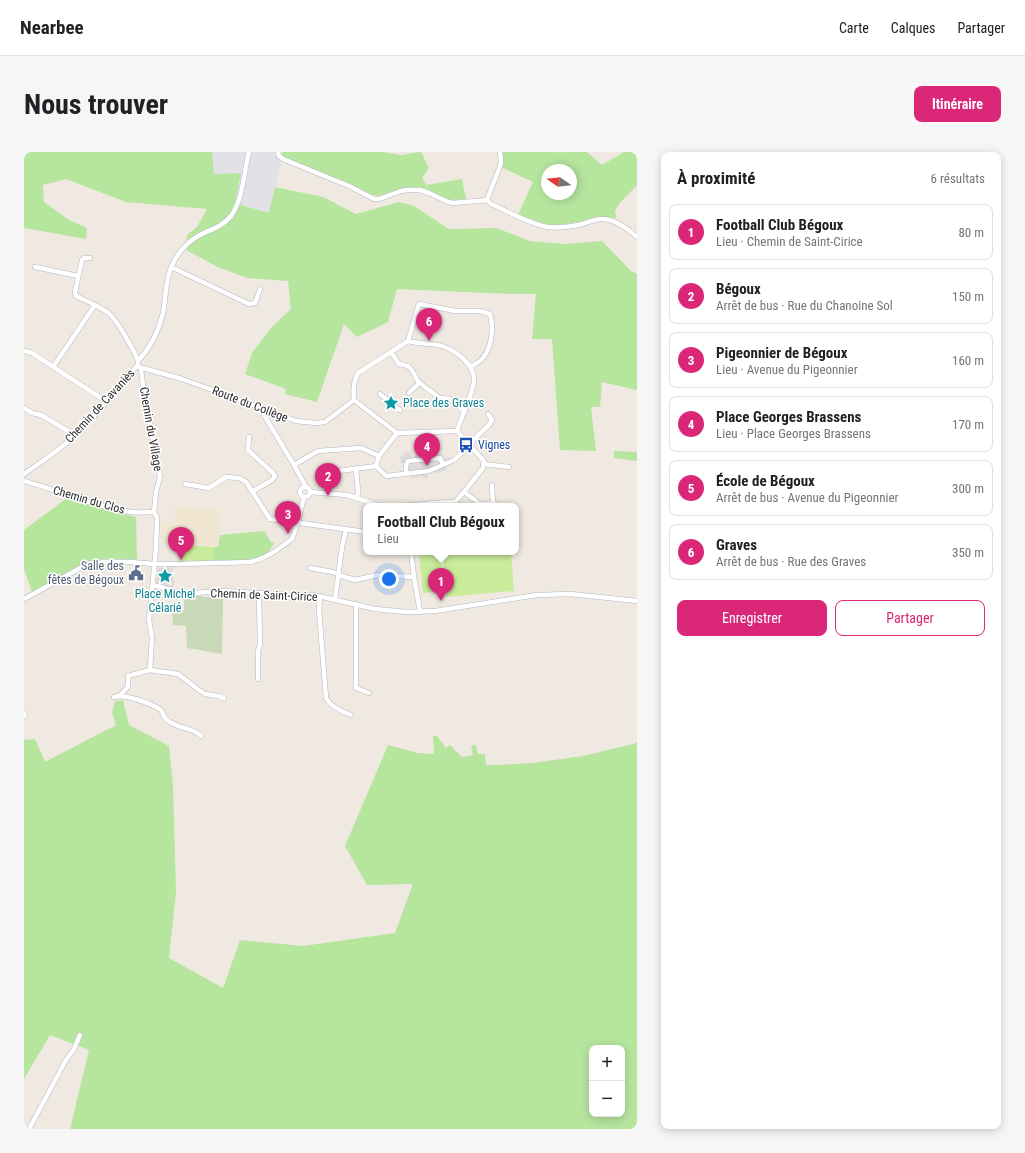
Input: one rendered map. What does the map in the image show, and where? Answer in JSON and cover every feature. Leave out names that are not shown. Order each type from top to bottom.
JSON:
[{"type":"street","name":"Chemin de Cavaniès","points":[[24,474],[68,442],[107,402],[139,365],[156,333],[162,314],[166,286],[171,268],[178,254],[191,240],[201,234],[221,226],[230,217],[238,205],[249,152]]},
{"type":"street","points":[[278,152],[279,156],[283,159],[349,186],[374,199],[379,199],[401,191],[420,190],[453,203],[487,200],[491,204],[541,226],[564,227],[602,219],[614,221],[632,232],[637,237]]},
{"type":"street","points":[[487,200],[500,166],[500,152]]},
{"type":"street","points":[[90,258],[84,258],[82,260],[75,292],[76,296],[107,312],[112,317],[122,330],[139,365]]},
{"type":"street","points":[[35,267],[78,276]]},
{"type":"street","points":[[171,268],[249,304],[255,303],[260,290]]},
{"type":"street","points":[[408,341],[419,304],[455,311],[480,311],[490,314],[492,319],[492,335],[489,346],[486,353],[480,360],[470,367]]},
{"type":"street","points":[[53,367],[94,305]]},
{"type":"street","points":[[434,503],[455,502],[483,468],[484,461],[457,431],[397,433],[354,400],[353,394],[355,378],[358,373],[408,341],[440,346],[452,350],[461,356],[470,367],[474,377],[474,381],[457,431]]},
{"type":"street","points":[[24,351],[32,353],[107,402]]},
{"type":"street","points":[[391,352],[399,364],[405,364],[413,370],[419,383],[439,398],[450,399],[464,411]]},
{"type":"street","name":"Route du Collège","points":[[139,365],[143,368],[182,379],[296,421],[317,423],[325,422],[354,400]]},
{"type":"street","name":"Chemin du Village","points":[[139,365],[160,477],[156,492],[154,512],[157,518],[156,548],[149,620],[152,637],[150,670]]},
{"type":"street","points":[[409,393],[419,383]]},
{"type":"street","points":[[380,394],[400,410]]},
{"type":"street","points":[[24,408],[32,413],[41,415],[75,435]]},
{"type":"street","points":[[265,409],[264,415],[310,492],[347,495],[372,503]]},
{"type":"street","points":[[376,466],[386,476],[429,471],[454,460],[489,425],[492,420],[488,414]]},
{"type":"street","points":[[376,466],[379,456],[397,433]]},
{"type":"street","points":[[249,437],[248,450],[275,476],[272,480],[252,491]]},
{"type":"street","points":[[294,466],[318,451],[361,448],[379,456]]},
{"type":"street","points":[[406,473],[408,461],[440,458],[443,464]]},
{"type":"street","points":[[483,464],[509,467]]},
{"type":"street","points":[[339,471],[376,466]]},
{"type":"street","points":[[356,469],[358,491],[357,498]]},
{"type":"street","points":[[185,484],[209,488],[226,477],[235,477],[246,482],[270,519],[363,531]]},
{"type":"street","name":"Chemin du Clos","points":[[24,481],[121,510],[134,512],[154,512]]},
{"type":"street","points":[[492,485],[492,503]]},
{"type":"street","points":[[304,497],[300,491],[306,487]]},
{"type":"street","points":[[24,599],[84,566],[104,562],[154,564],[251,562],[263,558],[292,539],[304,497],[308,496],[310,492]]},
{"type":"street","points":[[464,492],[479,503]]},
{"type":"street","points":[[335,599],[346,530]]},
{"type":"street","points":[[411,555],[420,612]]},
{"type":"street","points":[[310,568],[333,572],[355,580],[378,575],[414,577]]},
{"type":"street","name":"Chemin de Saint-Cirice","points":[[153,585],[181,594],[223,591],[314,595],[385,611],[398,612],[435,611],[536,595],[570,594],[637,601]]},
{"type":"street","points":[[258,679],[258,651],[260,645],[259,593]]},
{"type":"street","points":[[320,596],[319,610],[326,698],[335,707],[351,716]]},
{"type":"street","points":[[356,604],[356,688],[369,693]]},
{"type":"street","points":[[201,736],[194,730],[176,725],[166,719],[162,711],[130,697],[117,696],[128,687],[128,676],[150,670],[178,674],[205,694],[224,698]]},
{"type":"street","points":[[30,1129],[66,1060],[74,1049],[80,1035]]},
{"type":"shaded area","points":[[212,152],[282,152],[283,157],[269,213],[235,203],[214,174]]},
{"type":"shaded area","points":[[410,451],[412,458],[422,453],[425,455],[432,453],[434,456],[443,454],[444,458],[450,457],[451,465],[446,466],[447,470],[428,474],[428,478],[424,479],[422,476],[411,479],[410,475],[407,476],[404,463],[401,463],[400,456]]},
{"type":"shaded area","points":[[174,506],[220,510],[218,546],[177,543],[162,544],[161,522],[175,521]]},
{"type":"shaded area","name":"Place Michel Célarié","points":[[173,567],[174,589],[156,584],[158,568]]},
{"type":"green space","points":[[27,152],[212,152],[214,174],[241,173],[235,203],[269,213],[275,187],[323,197],[356,214],[399,202],[414,206],[449,229],[496,228],[530,241],[565,244],[602,241],[631,271],[637,274],[637,390],[602,382],[600,407],[591,407],[596,451],[560,450],[552,339],[532,339],[536,294],[397,289],[388,322],[357,337],[344,324],[317,402],[285,394],[286,389],[245,374],[252,353],[271,328],[291,309],[288,281],[247,278],[218,267],[186,250],[187,235],[197,227],[207,209],[126,202],[66,179],[43,185],[44,202],[69,220],[87,228],[86,239],[24,228],[24,154]]},
{"type":"green space","points":[[282,152],[383,152],[401,155],[421,152],[429,168],[422,178],[426,185],[462,179],[466,199],[449,200],[423,188],[407,187],[379,196],[373,195],[283,157]]},
{"type":"green space","points":[[501,152],[587,152],[602,165],[624,152],[637,152],[637,185],[619,204],[615,211],[616,218],[600,217],[558,225],[544,224],[518,215],[533,182],[501,167]]},
{"type":"green space","points":[[614,451],[637,452],[637,461],[614,458]]},
{"type":"green space","points":[[67,498],[136,517],[137,560],[110,558],[86,562],[32,592],[24,569],[24,530]]},
{"type":"green space","points":[[264,531],[271,542],[274,543],[270,550],[264,555],[242,560],[213,560],[214,547],[218,547],[220,535]]},
{"type":"green space","points":[[182,545],[214,547],[213,560],[179,563]]},
{"type":"green space","points":[[419,555],[441,555],[444,591],[423,593]]},
{"type":"green space","points":[[443,555],[511,555],[514,591],[446,597]]},
{"type":"green space","points":[[184,596],[223,597],[222,654],[187,648],[186,626],[173,625],[172,610],[184,611]]},
{"type":"green space","points":[[123,700],[129,725],[169,746],[173,785],[176,892],[169,958],[223,988],[240,940],[303,946],[395,933],[413,884],[367,885],[345,846],[388,745],[418,753],[434,754],[433,736],[437,736],[446,748],[450,745],[462,757],[473,755],[471,746],[476,745],[478,754],[485,754],[486,765],[497,765],[532,763],[583,756],[637,743],[637,1129],[70,1129],[89,1050],[50,1035],[24,1079],[24,740],[35,739],[45,762],[116,725],[112,712],[115,701]]},
{"type":"place","name":"Graves","points":[[429,341]]},
{"type":"place","name":"Place des Graves","points":[[391,403]]},
{"type":"place","name":"Vignes","points":[[466,445]]},
{"type":"place","name":"Place Georges Brassens","points":[[427,466]]},
{"type":"place","name":"Bégoux","points":[[328,496]]},
{"type":"place","name":"Pigeonnier de Bégoux","points":[[288,534]]},
{"type":"place","name":"École de Bégoux","points":[[181,560]]},
{"type":"place","name":"Salle des fêtes de Bégoux","points":[[136,573]]},
{"type":"place","name":"Place Michel Célarié","points":[[165,576]]},
{"type":"place","name":"Football Club Bégoux","points":[[441,601]]}]
